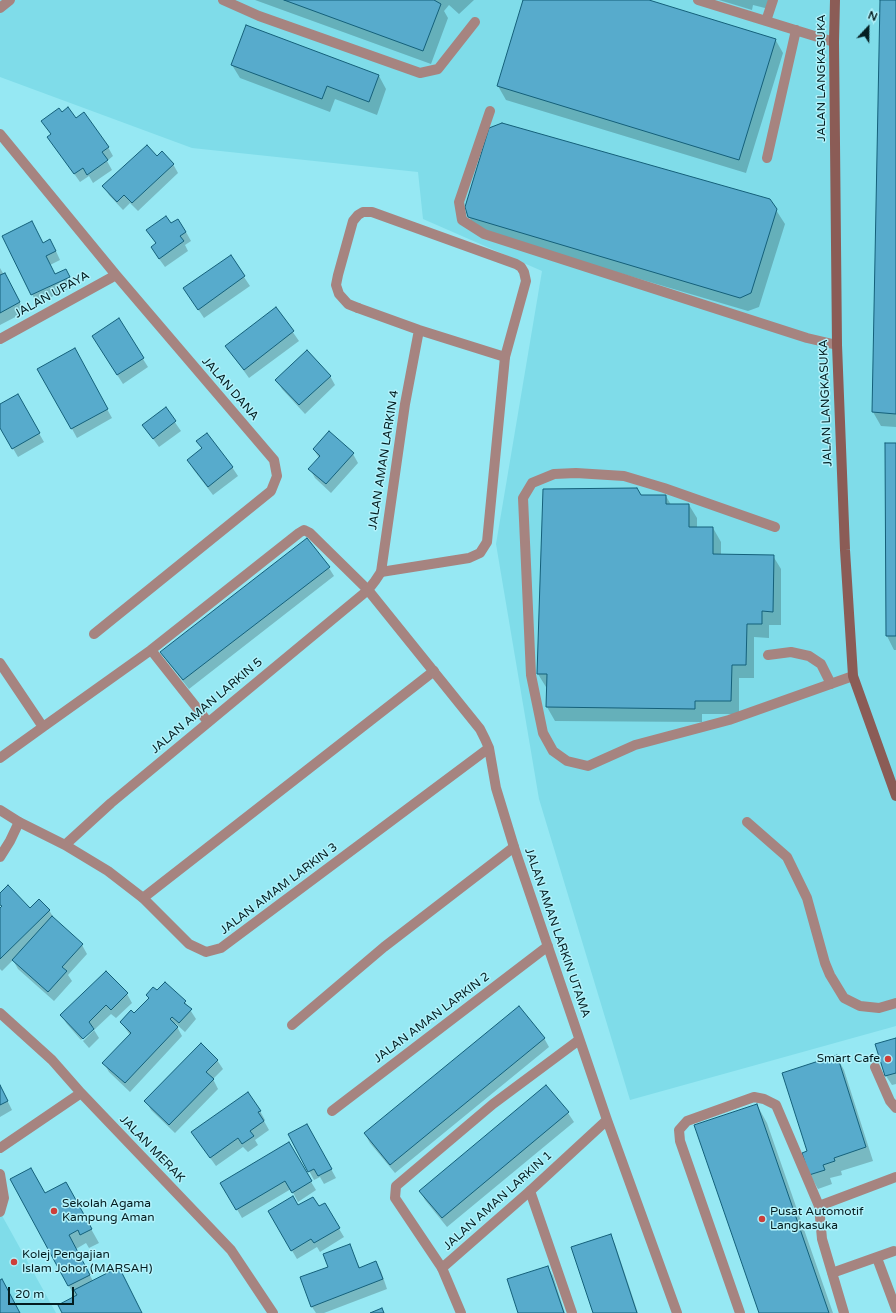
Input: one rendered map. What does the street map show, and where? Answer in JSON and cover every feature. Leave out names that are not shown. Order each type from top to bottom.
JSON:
[{"type":"main road","name":"JALAN LANGKASUKA","points":[[835,0],[834,42],[837,345],[845,550],[853,676],[896,796]]},
{"type":"street","points":[[0,8],[10,0]]},
{"type":"street","points":[[223,0],[259,16],[420,73],[438,69],[475,22]]},
{"type":"street","points":[[698,0],[834,42]]},
{"type":"street","points":[[766,21],[773,0]]},
{"type":"street","points":[[767,158],[796,30]]},
{"type":"street","points":[[490,111],[459,202],[462,220],[491,237],[807,338],[837,345]]},
{"type":"street","name":"JALAN DANA","points":[[0,134],[116,275],[274,460],[278,476],[271,491],[94,634]]},
{"type":"street","points":[[381,572],[469,558],[480,553],[486,542],[505,357],[526,281],[521,267],[516,264],[372,212],[363,212],[358,215],[354,221],[336,285],[339,294],[348,304],[419,330],[505,357]]},
{"type":"street","name":"JALAN UPAYA","points":[[0,339],[116,275]]},
{"type":"street","name":"JALAN AMAN LARKIN 4","points":[[368,590],[381,572],[405,404],[419,330]]},
{"type":"street","points":[[775,527],[664,488],[624,476],[576,473],[554,474],[532,483],[523,498],[531,675],[543,733],[553,751],[567,761],[588,766],[635,745],[729,720],[853,676]]},
{"type":"street","name":"JALAN AMAN LARKIN UTAMA","points":[[151,650],[299,532],[304,530],[310,533],[368,590],[434,671],[480,729],[489,748],[496,788],[514,847],[579,1040],[677,1313]]},
{"type":"street","name":"JALAN AMAN LARKIN 5","points":[[65,845],[208,722],[368,590]]},
{"type":"street","points":[[0,758],[151,650],[208,722]]},
{"type":"street","points":[[768,655],[791,652],[809,656],[821,664],[831,684]]},
{"type":"street","points":[[0,663],[43,727]]},
{"type":"street","points":[[144,898],[434,671]]},
{"type":"street","name":"JALAN AMAM LARKIN 3","points":[[0,810],[19,822],[65,845],[108,871],[144,898],[189,944],[206,952],[221,948],[489,748]]},
{"type":"street","points":[[0,857],[19,822]]},
{"type":"street","points":[[747,822],[786,857],[807,898],[825,963],[830,975],[844,998],[860,1006],[879,1008],[896,1003]]},
{"type":"street","points":[[292,1025],[384,947],[514,847]]},
{"type":"street","name":"JALAN AMAN LARKIN 2","points":[[332,1111],[548,946]]},
{"type":"street","name":"JALAN MERAK","points":[[0,1013],[52,1060],[81,1093],[231,1250],[273,1313]]},
{"type":"street","points":[[442,1268],[395,1198],[396,1186],[493,1104],[579,1040]]},
{"type":"street","points":[[875,1068],[890,1101],[896,1108]]},
{"type":"street","points":[[0,1148],[81,1093]]},
{"type":"street","points":[[740,1313],[680,1141],[679,1130],[687,1121],[754,1097],[764,1099],[776,1105],[819,1206],[822,1239],[844,1313]]},
{"type":"street","name":"JALAN AMAN LARKIN 1","points":[[461,1313],[442,1268],[530,1191],[607,1120]]},
{"type":"street","points":[[0,1174],[4,1198],[0,1212]]},
{"type":"street","points":[[819,1206],[896,1177]]},
{"type":"street","points":[[530,1191],[572,1313]]},
{"type":"street","points":[[832,1273],[894,1251]]},
{"type":"street","points":[[877,1258],[896,1309]]},
{"type":"shaded area","points":[[0,0],[896,0],[896,1026],[630,1100],[539,799],[496,544],[542,271],[423,219],[418,172],[192,148],[0,77]]},
{"type":"shaded area","name":"Kolej Pengajian Islam Johor (MARSAH)","points":[[0,1212],[56,1313],[0,1313]]},
{"type":"building","points":[[284,0],[434,0],[441,4],[423,51]]},
{"type":"building","points":[[523,0],[649,0],[776,39],[739,160],[497,86]]},
{"type":"building","points":[[880,0],[896,0],[896,414],[872,412]]},
{"type":"building","points":[[246,25],[379,75],[369,102],[327,86],[322,99],[231,65]]},
{"type":"building","points":[[68,107],[76,118],[84,112],[109,147],[102,152],[108,160],[87,175],[83,168],[74,174],[47,137],[51,134],[41,121],[59,108],[62,112]]},
{"type":"building","points":[[502,123],[770,199],[777,209],[751,293],[740,298],[468,217],[465,207],[489,128]]},
{"type":"building","points":[[147,145],[157,156],[162,151],[174,164],[132,203],[124,195],[117,202],[102,186]]},
{"type":"building","points":[[166,216],[171,223],[178,219],[186,232],[180,236],[184,241],[159,259],[151,247],[156,243],[146,230]]},
{"type":"building","points":[[32,221],[43,243],[50,239],[56,251],[46,256],[55,274],[66,269],[70,277],[31,295],[2,236]]},
{"type":"building","points":[[231,255],[245,276],[198,310],[183,288]]},
{"type":"building","points":[[5,273],[20,302],[0,313],[0,275]]},
{"type":"building","points":[[276,307],[294,331],[244,370],[225,346]]},
{"type":"building","points":[[119,318],[144,358],[117,375],[92,336]]},
{"type":"building","points":[[75,348],[108,409],[71,429],[37,369]]},
{"type":"building","points":[[307,350],[331,376],[299,405],[275,380]]},
{"type":"building","points":[[18,394],[40,433],[12,449],[0,428],[0,404]]},
{"type":"building","points":[[166,407],[176,421],[153,439],[142,425]]},
{"type":"building","points":[[329,431],[354,453],[326,484],[308,469],[320,456],[313,449]]},
{"type":"building","points":[[207,433],[233,467],[208,487],[187,460],[202,448],[196,441]]},
{"type":"building","points":[[885,443],[896,443],[896,636],[886,636]]},
{"type":"building","points":[[637,488],[641,495],[666,495],[666,504],[689,504],[689,527],[713,527],[713,554],[774,555],[773,612],[762,611],[762,624],[747,624],[746,665],[732,665],[731,701],[695,701],[695,709],[546,707],[547,674],[537,674],[543,489]]},
{"type":"building","points":[[307,538],[330,567],[183,680],[160,652]]},
{"type":"building","points":[[8,885],[30,908],[39,899],[50,910],[0,959],[0,908],[2,906],[0,905],[0,893]]},
{"type":"building","points":[[52,916],[83,944],[62,967],[67,971],[48,992],[12,960]]},
{"type":"building","points":[[106,971],[128,993],[111,1010],[106,1005],[89,1022],[94,1029],[83,1039],[60,1015]]},
{"type":"building","points":[[165,982],[186,1001],[184,1003],[192,1009],[179,1023],[172,1017],[170,1019],[178,1027],[125,1083],[102,1063],[131,1033],[120,1022],[131,1010],[134,1013],[149,998],[146,995],[153,987],[157,990]]},
{"type":"building","points":[[519,1006],[545,1038],[390,1165],[364,1133]]},
{"type":"building","name":"Smart Cafe","points":[[896,1038],[896,1073],[885,1076],[875,1044]]},
{"type":"building","points":[[201,1043],[218,1060],[206,1072],[214,1079],[169,1125],[144,1101]]},
{"type":"building","name":"Pusat Automotif Langkasuka","points":[[837,1055],[866,1147],[834,1158],[835,1161],[823,1165],[825,1170],[809,1175],[802,1153],[807,1151],[782,1073]]},
{"type":"building","points":[[0,1085],[8,1101],[0,1105]]},
{"type":"building","points":[[546,1085],[569,1112],[442,1218],[419,1191]]},
{"type":"building","points":[[248,1092],[261,1111],[258,1112],[264,1121],[250,1131],[254,1136],[242,1144],[238,1138],[210,1158],[191,1132]]},
{"type":"building","name":"Pusat Automotif Langkasuka","points":[[757,1104],[829,1313],[759,1313],[694,1125]]},
{"type":"building","points":[[307,1124],[332,1169],[318,1176],[314,1169],[308,1172],[288,1134]]},
{"type":"building","points":[[289,1142],[312,1181],[292,1193],[285,1181],[236,1210],[220,1183]]},
{"type":"building","name":"Sekolah Agama Kampung Aman","points":[[31,1168],[45,1193],[66,1182],[92,1229],[80,1235],[78,1230],[69,1235],[90,1275],[68,1286],[10,1179]]},
{"type":"building","points":[[293,1196],[298,1205],[313,1197],[319,1206],[325,1203],[340,1228],[314,1243],[311,1239],[291,1251],[268,1211]]},
{"type":"building","points":[[611,1234],[637,1313],[593,1313],[571,1247]]},
{"type":"building","points":[[350,1244],[359,1268],[376,1261],[383,1279],[311,1307],[300,1277],[328,1267],[323,1254]]},
{"type":"building","points":[[548,1266],[564,1313],[518,1313],[507,1279]]},
{"type":"building","points":[[119,1267],[142,1313],[62,1313],[58,1305],[77,1295],[74,1290]]},
{"type":"building","points":[[2,1279],[20,1313],[0,1313],[0,1280]]},
{"type":"building","points":[[382,1308],[384,1313],[370,1313]]},
{"type":"place","name":"Smart Cafe","points":[[888,1059]]},
{"type":"place","name":"Sekolah Agama Kampung Aman","points":[[54,1211]]},
{"type":"place","name":"Pusat Automotif Langkasuka","points":[[762,1219]]},
{"type":"place","name":"Kolej Pengajian Islam Johor (MARSAH)","points":[[14,1262]]}]
